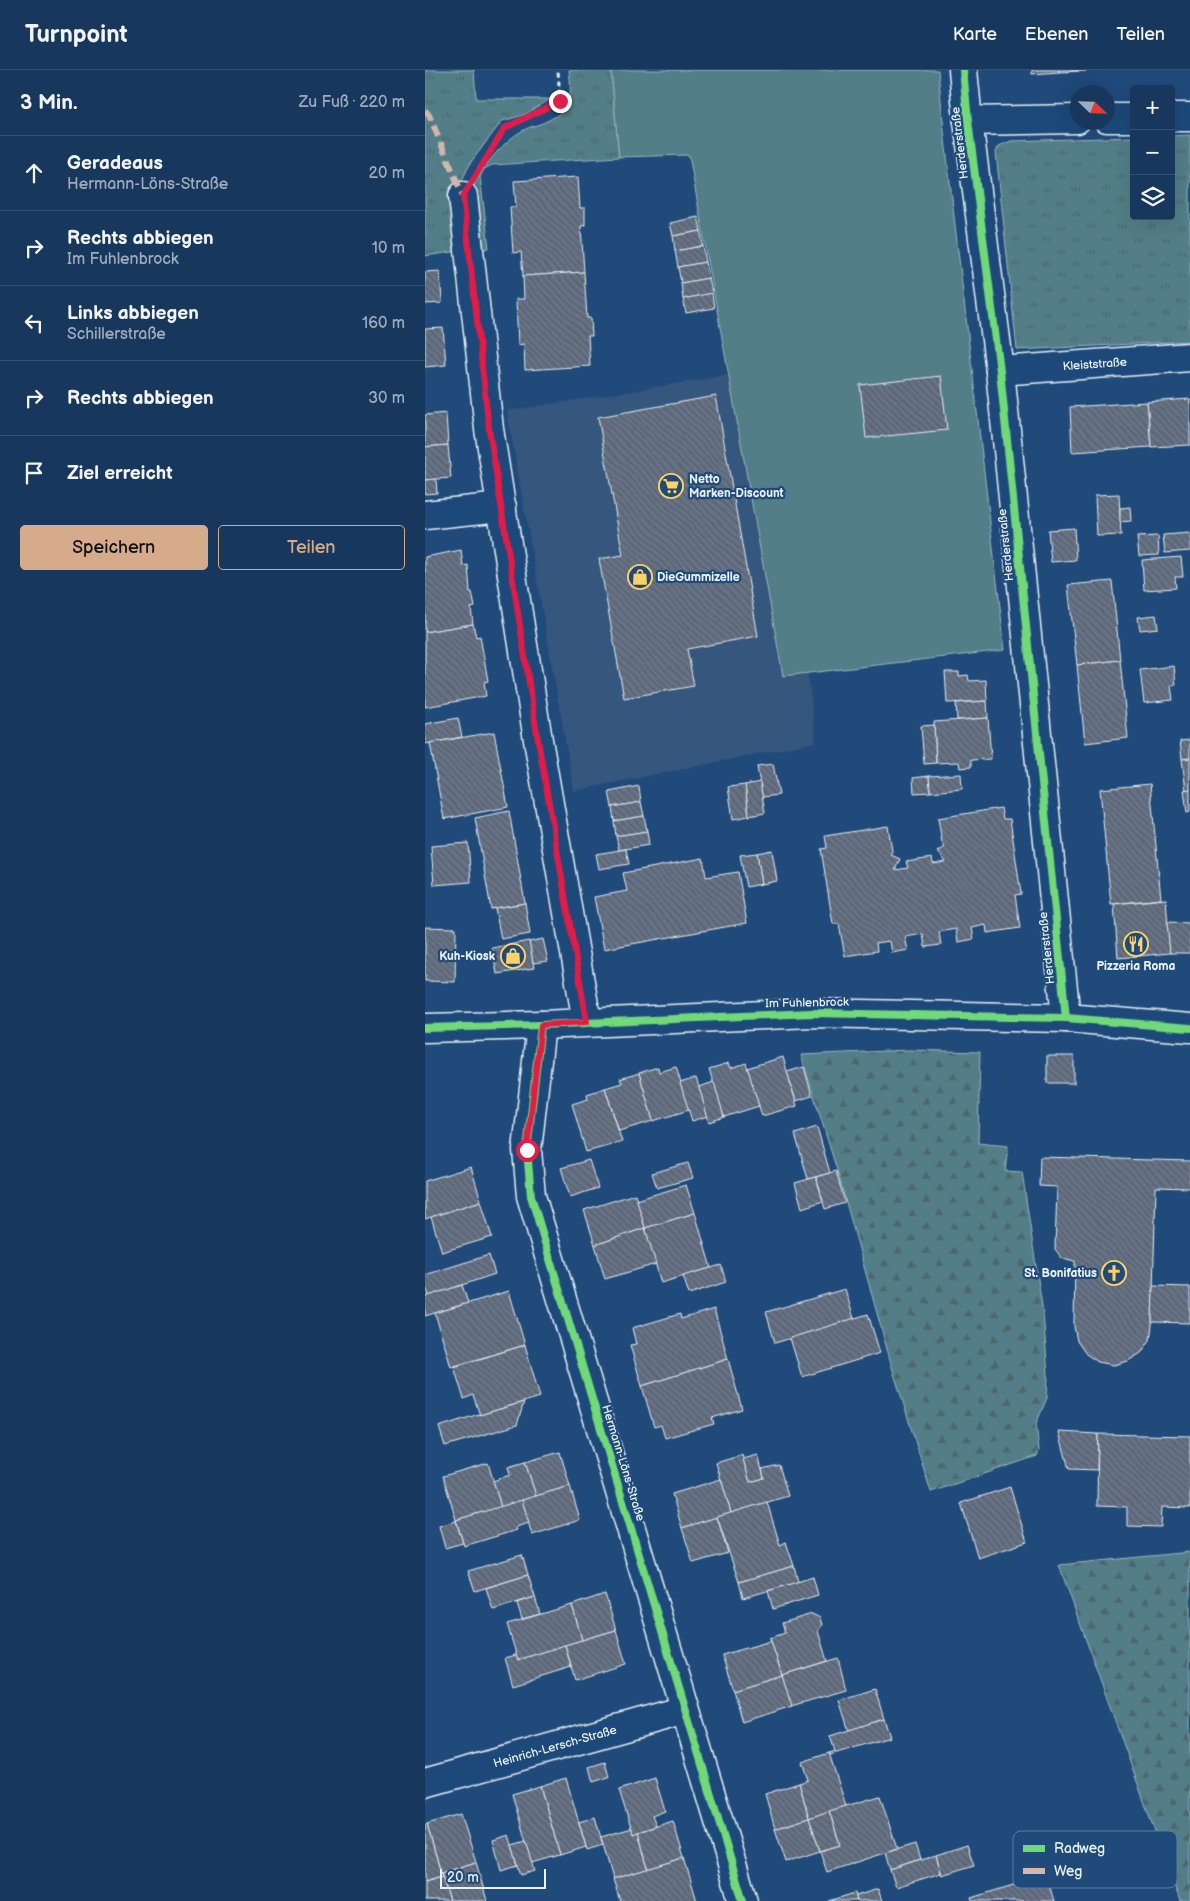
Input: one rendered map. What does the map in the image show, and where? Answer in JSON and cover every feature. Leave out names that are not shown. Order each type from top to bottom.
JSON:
[{"type":"street","name":"Herderstraße","points":[[963,70],[1000,371],[1066,1018]]},
{"type":"street","points":[[1175,117],[1190,116]]},
{"type":"street","points":[[1115,118],[1130,118]]},
{"type":"street","points":[[968,121],[1070,119]]},
{"type":"street","points":[[463,196],[489,429],[538,740],[587,1022]]},
{"type":"street","name":"Kleiststraße","points":[[1000,371],[1190,357]]},
{"type":"street","points":[[425,515],[502,507]]},
{"type":"street","name":"Im Fuhlenbrock","points":[[425,1028],[541,1025],[811,1013],[1066,1018],[1190,1028]]},
{"type":"street","name":"Hermann-Löns-Straße","points":[[541,1025],[527,1150],[531,1196],[743,1901]]},
{"type":"street","name":"Heinrich-Lersch-Straße","points":[[425,1783],[685,1710]]},
{"type":"path","points":[[463,196],[505,128],[560,101],[558,70]]},
{"type":"shaded area","points":[[729,375],[783,676],[808,673],[816,742],[574,791],[507,411]]},
{"type":"green space","points":[[425,70],[474,70],[476,99],[551,99],[524,115],[502,121],[471,162],[461,182],[459,251],[425,256]]},
{"type":"green space","points":[[569,70],[611,70],[619,157],[492,165],[484,169],[480,177],[489,248],[472,251],[470,201],[474,185],[482,170],[515,135],[547,121],[566,106],[570,94]]},
{"type":"green space","points":[[611,70],[938,70],[1005,650],[783,676],[689,155],[619,157]]},
{"type":"green space","points":[[1190,135],[1190,341],[1017,350],[996,152],[999,146],[1011,141],[1130,137],[1130,220],[1175,220],[1175,136]]},
{"type":"green space","points":[[909,1050],[980,1052],[978,1143],[1008,1146],[1005,1171],[1022,1172],[1043,1313],[1048,1375],[1047,1398],[1036,1424],[1039,1450],[1037,1456],[931,1492],[892,1367],[837,1170],[801,1055]]},
{"type":"green space","points":[[1190,1552],[1190,1901],[1180,1901],[1175,1888],[1177,1888],[1177,1831],[1155,1831],[1059,1565]]},
{"type":"building","points":[[1032,70],[1059,70],[1059,72],[1032,74]]},
{"type":"building","points":[[1059,70],[1086,70],[1086,71],[1059,72]]},
{"type":"building","points":[[578,177],[580,208],[585,208],[585,225],[581,226],[584,272],[523,276],[521,252],[513,253],[510,207],[516,207],[514,181]]},
{"type":"building","points":[[698,217],[701,231],[673,236],[670,223]]},
{"type":"building","points":[[701,231],[703,246],[675,251],[673,236]]},
{"type":"building","points":[[703,246],[706,262],[678,267],[675,251]]},
{"type":"building","points":[[706,262],[709,278],[681,283],[678,267]]},
{"type":"building","points":[[440,271],[442,303],[425,304],[425,272]]},
{"type":"building","points":[[584,272],[587,318],[591,318],[592,336],[588,336],[590,366],[525,370],[524,344],[518,345],[516,299],[524,299],[523,276]]},
{"type":"building","points":[[709,278],[712,293],[683,299],[681,283]]},
{"type":"building","points":[[712,293],[714,308],[686,313],[683,299]]},
{"type":"building","points":[[443,328],[446,365],[425,367],[425,329]]},
{"type":"building","points":[[941,376],[947,430],[866,438],[860,385]]},
{"type":"building","name":"Netto Marken-Discount","points":[[716,396],[758,636],[687,649],[694,686],[624,698],[599,559],[623,555],[598,417]]},
{"type":"building","points":[[1190,399],[1190,445],[1151,447],[1147,402]]},
{"type":"building","points":[[1147,402],[1151,447],[1072,452],[1070,407]]},
{"type":"building","points":[[446,413],[448,445],[425,447],[425,415]]},
{"type":"building","points":[[448,445],[451,478],[425,480],[425,447]]},
{"type":"building","points":[[436,479],[437,493],[425,494],[425,480]]},
{"type":"building","points":[[1119,494],[1121,535],[1097,536],[1095,495]]},
{"type":"building","points":[[1130,507],[1131,521],[1120,522],[1120,508]]},
{"type":"building","points":[[1074,528],[1076,560],[1051,562],[1048,530]]},
{"type":"building","points":[[1190,533],[1190,551],[1165,553],[1163,535]]},
{"type":"building","points":[[1158,536],[1159,555],[1139,556],[1137,537]]},
{"type":"building","points":[[461,550],[463,566],[468,565],[470,592],[472,592],[475,607],[471,608],[473,624],[425,632],[425,557]]},
{"type":"building","points":[[1181,557],[1183,577],[1175,577],[1176,588],[1144,590],[1142,560]]},
{"type":"building","points":[[1112,581],[1120,660],[1077,665],[1068,585]]},
{"type":"building","points":[[1156,615],[1158,628],[1140,630],[1138,617]]},
{"type":"building","points":[[473,624],[476,637],[480,636],[488,681],[484,682],[486,696],[425,707],[425,632]]},
{"type":"building","points":[[1120,660],[1128,738],[1085,743],[1077,665]]},
{"type":"building","points":[[1174,666],[1176,685],[1171,686],[1173,700],[1144,703],[1140,670]]},
{"type":"building","points":[[945,672],[959,672],[959,676],[968,675],[969,681],[986,680],[987,701],[947,703]]},
{"type":"building","points":[[987,701],[988,718],[957,720],[956,703]]},
{"type":"building","points":[[458,718],[462,737],[425,744],[425,724]]},
{"type":"building","points":[[988,718],[991,759],[971,760],[971,767],[960,768],[959,762],[936,763],[934,722]]},
{"type":"building","points":[[934,725],[936,763],[924,764],[921,726]]},
{"type":"building","points":[[494,732],[508,807],[444,819],[430,743]]},
{"type":"building","points":[[1190,740],[1190,758],[1182,759],[1180,741]]},
{"type":"building","points":[[1190,758],[1190,789],[1186,790],[1182,759]]},
{"type":"building","points":[[773,764],[779,795],[762,797],[757,766]]},
{"type":"building","points":[[961,774],[962,789],[930,792],[929,776]]},
{"type":"building","points":[[929,776],[930,792],[914,793],[913,778]]},
{"type":"building","points":[[760,782],[765,813],[749,816],[745,785]]},
{"type":"building","points":[[1150,784],[1161,899],[1111,904],[1100,789]]},
{"type":"building","points":[[745,785],[749,816],[733,819],[728,787]]},
{"type":"building","points":[[639,786],[641,802],[612,807],[609,792]]},
{"type":"building","points":[[1190,789],[1190,812],[1187,813],[1184,790]]},
{"type":"building","points":[[641,802],[644,816],[614,821],[612,807]]},
{"type":"building","points":[[1001,808],[1003,819],[1010,819],[1021,894],[1015,895],[1020,928],[987,933],[986,925],[972,928],[974,939],[958,942],[956,929],[939,932],[941,945],[925,947],[923,934],[905,937],[908,950],[892,953],[890,941],[876,943],[877,951],[845,956],[839,924],[833,924],[821,849],[827,848],[825,836],[888,826],[891,855],[900,859],[895,870],[908,868],[906,862],[932,858],[933,864],[946,862],[938,852],[945,847],[942,843],[938,818]]},
{"type":"building","points":[[509,811],[525,903],[491,909],[475,818]]},
{"type":"building","points":[[644,816],[647,831],[616,836],[614,821]]},
{"type":"building","points":[[647,831],[649,845],[619,850],[616,836]]},
{"type":"building","points":[[468,843],[471,882],[434,885],[431,846]]},
{"type":"building","points":[[626,849],[629,864],[599,869],[596,854]]},
{"type":"building","points":[[772,850],[777,881],[762,884],[757,853]]},
{"type":"building","points":[[757,853],[762,884],[746,887],[740,855]]},
{"type":"building","points":[[703,858],[706,877],[738,872],[747,923],[604,949],[594,897],[627,891],[623,873]]},
{"type":"building","points":[[1166,899],[1170,953],[1118,958],[1114,904]]},
{"type":"building","points":[[525,903],[530,934],[501,939],[495,908]]},
{"type":"building","points":[[1167,922],[1190,923],[1190,953],[1170,953]]},
{"type":"building","points":[[425,927],[456,928],[455,982],[425,981]]},
{"type":"building","points":[[543,939],[548,961],[533,963],[529,942]]},
{"type":"building","name":"Kuh-Kiosk","points":[[529,941],[534,968],[497,974],[492,948]]},
{"type":"building","points":[[1047,1056],[1074,1056],[1074,1083],[1047,1083]]},
{"type":"building","points":[[783,1057],[797,1106],[762,1116],[747,1068]]},
{"type":"building","points":[[729,1063],[731,1068],[746,1063],[759,1106],[724,1117],[709,1069]]},
{"type":"building","points":[[658,1067],[659,1072],[676,1067],[689,1110],[653,1121],[639,1073]]},
{"type":"building","points":[[804,1067],[812,1096],[796,1101],[787,1072]]},
{"type":"building","points":[[639,1073],[653,1121],[619,1131],[605,1088],[622,1083],[620,1079]]},
{"type":"building","points":[[696,1078],[708,1116],[692,1121],[680,1083]]},
{"type":"building","points":[[714,1082],[724,1117],[709,1122],[699,1087]]},
{"type":"building","points":[[605,1088],[622,1142],[586,1152],[572,1104],[588,1099],[587,1094]]},
{"type":"building","points":[[817,1127],[830,1173],[808,1179],[795,1134]]},
{"type":"building","name":"St. Bonifatius","points":[[1040,1157],[1190,1161],[1190,1188],[1156,1187],[1150,1340],[1141,1353],[1128,1361],[1114,1365],[1098,1362],[1086,1354],[1077,1341],[1074,1326],[1075,1261],[1062,1258],[1055,1249],[1057,1187],[1039,1186]]},
{"type":"building","points":[[589,1160],[598,1188],[570,1197],[561,1168]]},
{"type":"building","points":[[688,1163],[693,1178],[657,1188],[652,1173]]},
{"type":"building","points":[[471,1167],[481,1201],[425,1219],[425,1181]]},
{"type":"building","points":[[836,1171],[845,1203],[825,1209],[816,1177]]},
{"type":"building","points":[[816,1177],[823,1201],[802,1208],[795,1183]]},
{"type":"building","points":[[686,1185],[695,1213],[645,1228],[636,1200]]},
{"type":"building","points":[[635,1194],[645,1228],[595,1245],[584,1210]]},
{"type":"building","points":[[481,1201],[492,1237],[442,1252],[431,1217]]},
{"type":"building","points":[[695,1213],[711,1268],[661,1283],[645,1228]]},
{"type":"building","points":[[645,1228],[656,1264],[605,1279],[595,1245]]},
{"type":"building","points":[[489,1255],[495,1274],[429,1296],[425,1284],[425,1275]]},
{"type":"building","points":[[721,1265],[726,1282],[689,1294],[683,1276]]},
{"type":"building","points":[[462,1285],[468,1303],[425,1316],[425,1297]]},
{"type":"building","points":[[1153,1286],[1190,1287],[1190,1323],[1152,1322]]},
{"type":"building","points":[[845,1289],[854,1319],[775,1343],[766,1312]]},
{"type":"building","points":[[509,1291],[525,1345],[451,1367],[435,1313]]},
{"type":"building","points":[[714,1309],[728,1359],[642,1386],[630,1345],[636,1344],[632,1328],[680,1314],[681,1319]]},
{"type":"building","points":[[868,1314],[880,1353],[802,1377],[790,1338]]},
{"type":"building","points":[[525,1345],[540,1397],[480,1415],[473,1395],[464,1399],[454,1367]]},
{"type":"building","points":[[728,1359],[742,1409],[712,1418],[714,1424],[665,1438],[661,1425],[654,1427],[642,1386]]},
{"type":"building","points":[[524,1402],[517,1425],[445,1446],[439,1427]]},
{"type":"building","points":[[1059,1432],[1098,1434],[1097,1470],[1069,1469]]},
{"type":"building","points":[[1098,1434],[1190,1436],[1190,1508],[1162,1507],[1161,1527],[1127,1526],[1127,1507],[1097,1506]]},
{"type":"building","points":[[560,1452],[570,1486],[536,1496],[525,1462]]},
{"type":"building","points":[[742,1455],[750,1482],[764,1478],[762,1469],[779,1465],[788,1496],[731,1513],[716,1463]]},
{"type":"building","points":[[758,1455],[764,1478],[750,1482],[743,1459]]},
{"type":"building","points":[[525,1462],[536,1496],[501,1507],[493,1481],[510,1475],[508,1467]]},
{"type":"building","points":[[488,1463],[501,1507],[456,1520],[443,1476]]},
{"type":"building","points":[[721,1479],[731,1513],[682,1528],[672,1494]]},
{"type":"building","points":[[570,1486],[580,1520],[532,1535],[522,1500]]},
{"type":"building","points":[[1010,1487],[1027,1542],[978,1558],[961,1503]]},
{"type":"building","points":[[522,1500],[529,1523],[516,1527],[517,1530],[464,1546],[456,1520]]},
{"type":"building","points":[[767,1502],[780,1545],[786,1542],[794,1566],[739,1582],[717,1517]]},
{"type":"building","points":[[717,1517],[728,1553],[693,1563],[682,1528]]},
{"type":"building","points":[[456,1521],[463,1543],[445,1548],[439,1526]]},
{"type":"building","points":[[522,1555],[528,1575],[475,1591],[468,1571]]},
{"type":"building","points":[[794,1566],[798,1582],[743,1598],[739,1582]]},
{"type":"building","points":[[528,1575],[535,1597],[493,1610],[486,1588]]},
{"type":"building","points":[[813,1577],[818,1595],[773,1609],[768,1591]]},
{"type":"building","points":[[605,1594],[616,1630],[582,1640],[572,1605]]},
{"type":"building","points":[[535,1597],[540,1614],[522,1619],[517,1603]]},
{"type":"building","points":[[572,1605],[582,1640],[518,1660],[507,1624]]},
{"type":"building","points":[[812,1614],[820,1618],[822,1625],[818,1631],[827,1661],[782,1675],[770,1638],[785,1633],[782,1623]]},
{"type":"building","points":[[616,1630],[626,1664],[575,1680],[565,1645]]},
{"type":"building","points":[[771,1641],[782,1675],[733,1690],[722,1655]]},
{"type":"building","points":[[565,1645],[571,1667],[513,1685],[505,1658],[516,1655],[518,1660]]},
{"type":"building","points":[[838,1658],[846,1690],[791,1706],[782,1675]]},
{"type":"building","points":[[782,1675],[792,1706],[742,1722],[733,1690]]},
{"type":"building","points":[[875,1689],[884,1719],[849,1731],[839,1700]]},
{"type":"building","points":[[884,1719],[890,1737],[830,1755],[829,1753],[835,1751],[830,1736]]},
{"type":"building","points":[[829,1753],[846,1806],[809,1818],[799,1783],[808,1780],[802,1762]]},
{"type":"building","points":[[605,1762],[609,1777],[593,1782],[589,1767]]},
{"type":"building","points":[[566,1778],[586,1847],[560,1855],[540,1786]]},
{"type":"building","points":[[655,1778],[665,1811],[652,1816],[656,1826],[633,1834],[619,1790]]},
{"type":"building","points":[[799,1783],[809,1818],[775,1829],[765,1794]]},
{"type":"building","points":[[540,1786],[560,1855],[532,1863],[512,1794]]},
{"type":"building","points":[[880,1796],[897,1849],[827,1872],[820,1851],[840,1845],[829,1811]]},
{"type":"building","points":[[829,1811],[840,1845],[820,1851],[809,1818]]},
{"type":"building","points":[[461,1814],[476,1862],[441,1873],[427,1824]]},
{"type":"building","points":[[595,1817],[603,1845],[587,1850],[579,1822]]},
{"type":"building","points":[[809,1818],[820,1851],[786,1862],[775,1829]]},
{"type":"building","points":[[673,1821],[684,1858],[648,1869],[638,1832]]},
{"type":"building","points":[[427,1824],[442,1877],[425,1882],[425,1825]]},
{"type":"building","points":[[632,1828],[633,1834],[638,1832],[648,1869],[613,1879],[601,1837]]},
{"type":"building","points":[[509,1835],[518,1865],[501,1870],[493,1840]]},
{"type":"building","points":[[526,1841],[535,1871],[521,1875],[512,1845]]},
{"type":"building","points":[[915,1844],[920,1860],[890,1870],[885,1853]]},
{"type":"building","points":[[967,1845],[974,1865],[942,1875],[936,1855]]},
{"type":"building","points":[[936,1855],[941,1873],[896,1887],[890,1870]]},
{"type":"building","points":[[684,1858],[697,1901],[620,1901],[613,1879]]},
{"type":"building","points":[[476,1862],[487,1901],[450,1901],[441,1873]]},
{"type":"building","points":[[442,1877],[450,1901],[425,1901],[425,1882]]},
{"type":"building","points":[[1013,1885],[1013,1888],[1050,1888],[1054,1901],[972,1901],[971,1898]]},
{"type":"building","points":[[878,1889],[882,1901],[857,1901],[856,1896]]},
{"type":"building","points":[[855,1893],[857,1901],[829,1901]]},
{"type":"marked path","points":[[425,110],[429,115],[463,196]]},
{"type":"cycle path","points":[[963,70],[1000,371],[1066,1018]]},
{"type":"cycle path","points":[[425,1028],[541,1025],[811,1013],[1066,1018],[1190,1028]]},
{"type":"cycle path","points":[[541,1025],[527,1150],[531,1196],[743,1901]]},
{"type":"place","name":"Netto Marken-Discount","points":[[671,486]]},
{"type":"place","name":"DieGummizelle","points":[[640,577]]},
{"type":"place","name":"Pizzeria Roma","points":[[1136,944]]},
{"type":"place","name":"Kuh-Kiosk","points":[[513,956]]},
{"type":"place","name":"St. Bonifatius","points":[[1114,1273]]},
{"type":"route","points":[[527,1150],[541,1025],[587,1022],[538,740],[489,429],[463,196],[505,128],[560,101]]}]
